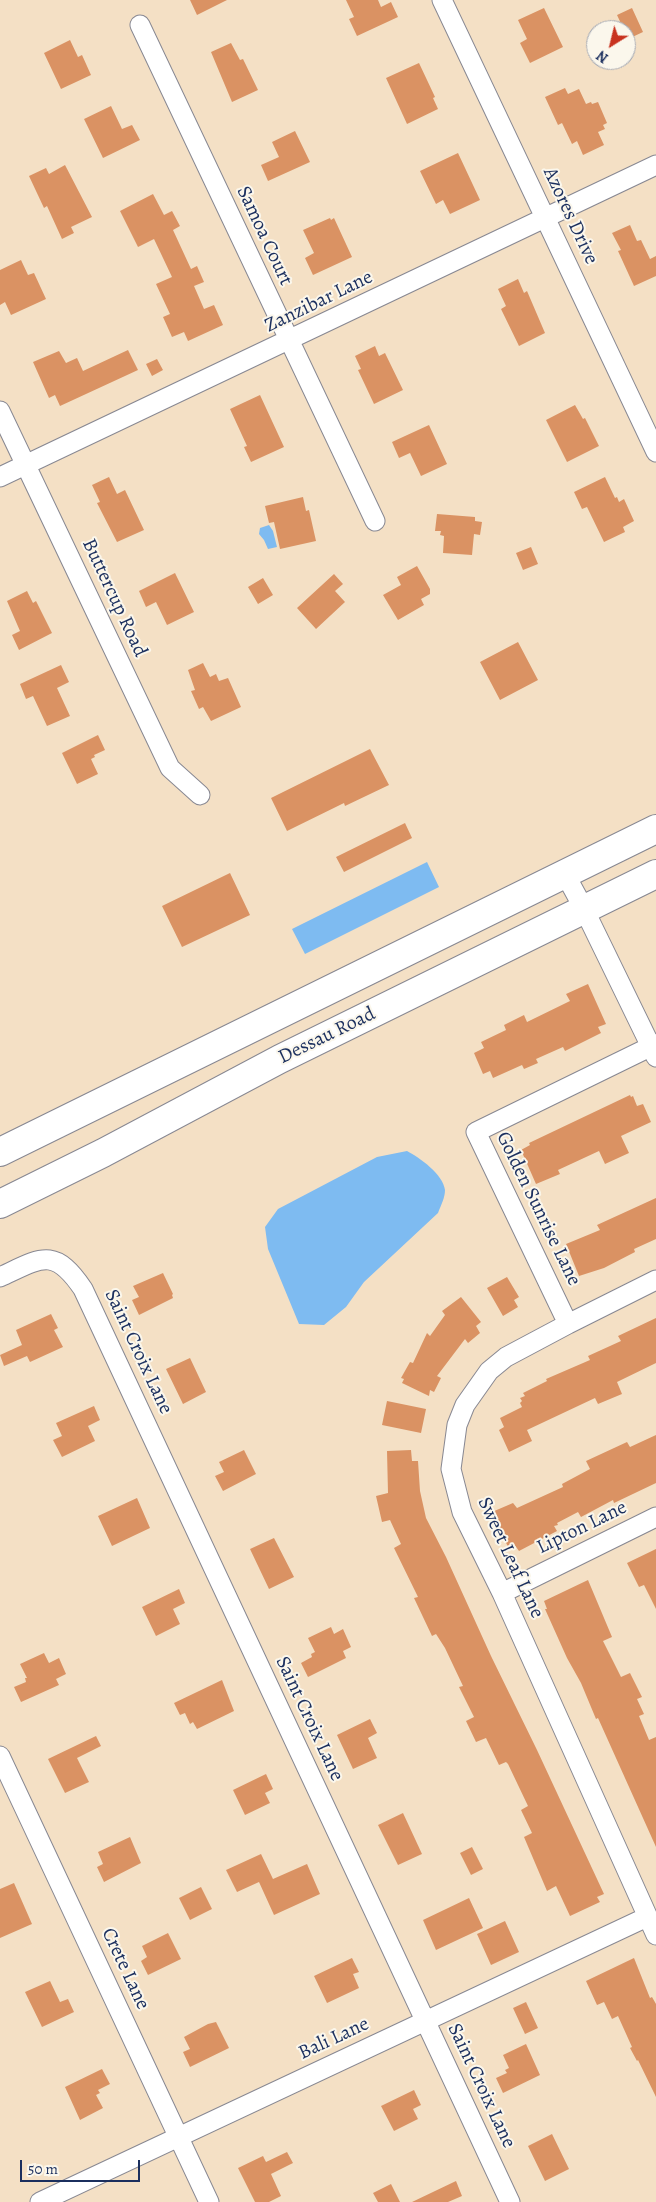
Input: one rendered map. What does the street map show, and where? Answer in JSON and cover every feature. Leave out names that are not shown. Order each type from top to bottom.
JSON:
[{"type":"main road","name":"Dessau Road","points":[[0,1152],[656,829]]},
{"type":"main road","name":"Dessau Road","points":[[0,1204],[103,1153],[280,1059],[656,874]]},
{"type":"street","name":"Azores Drive","points":[[442,0],[656,452]]},
{"type":"street","name":"Samoa Court","points":[[140,25],[375,521]]},
{"type":"street","name":"Zanzibar Lane","points":[[0,477],[656,165]]},
{"type":"street","name":"Buttercup Road","points":[[0,411],[170,768],[200,795]]},
{"type":"street","points":[[566,874],[654,1049]]},
{"type":"street","name":"Golden Sunrise Lane","points":[[568,1324],[476,1132],[654,1049]]},
{"type":"street","name":"Saint Croix Lane","points":[[0,1277],[33,1261],[59,1261],[71,1270],[83,1289],[510,2202]]},
{"type":"street","name":"Sweet Leaf Lane","points":[[656,1280],[506,1357],[489,1371],[466,1405],[456,1425],[451,1469],[462,1512],[502,1593],[656,1936]]},
{"type":"street","name":"Lipton Lane","points":[[502,1593],[656,1517]]},
{"type":"street","name":"Crete Lane","points":[[0,1756],[209,2202]]},
{"type":"street","name":"Bali Lane","points":[[40,2202],[647,1917]]},
{"type":"water","points":[[269,525],[273,531],[277,547],[268,549],[259,534],[260,528]]},
{"type":"water","points":[[427,862],[439,887],[305,954],[292,929]]},
{"type":"water","points":[[407,1151],[436,1172],[443,1184],[444,1196],[438,1213],[364,1282],[346,1307],[324,1325],[299,1324],[268,1249],[265,1227],[278,1209],[377,1157]]},
{"type":"building","points":[[190,0],[227,0],[197,15]]},
{"type":"building","points":[[346,0],[378,0],[381,7],[391,2],[398,17],[357,36],[349,19],[354,17]]},
{"type":"building","points":[[544,8],[563,47],[530,63],[520,43],[527,39],[518,20]]},
{"type":"building","points":[[632,8],[643,32],[636,35],[636,20],[619,20],[617,15]]},
{"type":"building","points":[[70,40],[78,57],[82,55],[91,75],[61,89],[44,53]]},
{"type":"building","points":[[231,43],[240,60],[243,59],[258,90],[232,102],[211,52]]},
{"type":"building","points":[[419,63],[435,97],[433,98],[438,109],[407,124],[386,78]]},
{"type":"building","points":[[565,88],[568,94],[579,89],[586,104],[598,102],[607,123],[603,125],[605,129],[598,132],[604,145],[583,155],[577,141],[572,144],[562,123],[558,125],[545,97]]},
{"type":"building","points":[[111,106],[122,129],[132,125],[140,140],[103,158],[84,119]]},
{"type":"building","points":[[295,131],[310,162],[268,181],[261,165],[279,157],[272,142]]},
{"type":"building","points":[[458,153],[480,200],[450,214],[443,200],[436,204],[420,171]]},
{"type":"building","points":[[65,165],[92,217],[71,227],[74,233],[62,239],[47,206],[44,208],[29,176],[46,168],[49,174]]},
{"type":"building","points":[[153,194],[164,215],[172,211],[180,226],[173,230],[191,269],[197,266],[204,282],[194,286],[204,309],[214,305],[223,325],[188,341],[184,332],[172,337],[163,317],[170,314],[156,284],[172,277],[154,239],[138,247],[120,211]]},
{"type":"building","points":[[330,218],[331,220],[334,218],[352,257],[313,275],[305,258],[314,253],[303,230]]},
{"type":"building","points":[[630,225],[637,241],[641,240],[650,259],[656,256],[656,276],[634,286],[618,251],[621,250],[612,233]]},
{"type":"building","points":[[21,260],[28,275],[34,273],[46,299],[11,315],[5,302],[0,305],[0,270]]},
{"type":"building","points":[[518,279],[524,293],[527,291],[545,333],[519,346],[501,309],[506,306],[498,289]]},
{"type":"building","points":[[375,346],[379,356],[385,353],[403,390],[374,404],[358,370],[361,369],[355,356]]},
{"type":"building","points":[[128,350],[138,370],[60,406],[55,395],[49,398],[33,362],[59,351],[66,363],[77,358],[83,371]]},
{"type":"building","points":[[157,359],[163,370],[152,376],[146,364]]},
{"type":"building","points":[[260,395],[284,447],[251,462],[244,447],[247,446],[230,409]]},
{"type":"building","points":[[575,405],[583,419],[585,418],[599,446],[567,462],[546,420]]},
{"type":"building","points":[[429,425],[447,464],[421,476],[410,453],[399,458],[392,442]]},
{"type":"building","points":[[109,477],[117,494],[125,490],[144,530],[117,542],[97,503],[100,502],[92,485]]},
{"type":"building","points":[[605,477],[615,498],[617,497],[619,502],[624,499],[634,521],[623,527],[625,532],[604,542],[587,507],[582,509],[574,492]]},
{"type":"building","points":[[303,497],[306,511],[309,510],[316,541],[280,549],[274,522],[269,523],[265,506]]},
{"type":"building","points":[[437,514],[475,517],[475,521],[482,522],[480,535],[474,534],[472,555],[443,553],[444,536],[440,535],[441,531],[435,531]]},
{"type":"building","points":[[531,547],[538,564],[523,570],[516,553]]},
{"type":"building","points":[[417,566],[430,589],[430,594],[421,599],[424,605],[398,620],[383,595],[401,585],[397,577]]},
{"type":"building","points":[[175,573],[194,612],[167,625],[156,602],[146,607],[139,591]]},
{"type":"building","points":[[334,574],[343,584],[335,591],[345,602],[316,629],[297,608]]},
{"type":"building","points":[[263,578],[273,595],[258,604],[248,587]]},
{"type":"building","points":[[27,591],[33,603],[36,601],[52,633],[19,650],[12,635],[20,631],[7,601]]},
{"type":"building","points":[[518,642],[538,680],[500,700],[480,662]]},
{"type":"building","points":[[203,663],[210,677],[216,674],[219,681],[228,678],[241,707],[211,721],[203,707],[199,709],[191,691],[195,690],[188,670]]},
{"type":"building","points":[[61,665],[69,682],[57,688],[70,716],[47,726],[33,696],[26,699],[20,684]]},
{"type":"building","points":[[98,735],[105,750],[94,755],[95,757],[91,759],[98,774],[77,784],[62,753]]},
{"type":"building","points":[[370,749],[389,785],[345,806],[344,803],[287,831],[271,798]]},
{"type":"building","points":[[405,823],[412,838],[344,872],[336,857]]},
{"type":"building","points":[[230,873],[250,915],[182,947],[162,906]]},
{"type":"building","points":[[588,984],[606,1024],[598,1027],[601,1033],[565,1051],[563,1047],[536,1059],[538,1063],[524,1069],[522,1065],[493,1078],[490,1071],[483,1074],[474,1053],[484,1048],[481,1042],[506,1030],[504,1025],[524,1015],[527,1022],[570,1001],[566,994]]},
{"type":"building","points":[[630,1095],[631,1097],[633,1096],[637,1106],[643,1104],[651,1122],[621,1136],[629,1153],[605,1164],[599,1151],[558,1170],[560,1174],[536,1184],[521,1150],[530,1145],[529,1143]]},
{"type":"building","points":[[656,1198],[656,1239],[634,1249],[635,1252],[604,1268],[579,1276],[566,1244],[600,1230],[597,1225]]},
{"type":"building","points":[[163,1273],[173,1298],[139,1315],[132,1300],[139,1297],[133,1286]]},
{"type":"building","points":[[507,1277],[519,1297],[514,1300],[518,1307],[503,1316],[487,1288]]},
{"type":"building","points":[[461,1297],[481,1322],[476,1326],[480,1333],[468,1343],[465,1339],[437,1376],[441,1378],[434,1392],[430,1390],[429,1396],[402,1383],[404,1379],[401,1378],[410,1362],[413,1363],[427,1333],[430,1336],[445,1315],[442,1311]]},
{"type":"building","points":[[51,1314],[58,1328],[54,1330],[63,1347],[30,1362],[27,1356],[4,1366],[0,1355],[22,1345],[16,1330]]},
{"type":"building","points":[[656,1318],[656,1363],[617,1382],[622,1394],[598,1404],[595,1398],[527,1430],[532,1441],[509,1452],[499,1430],[504,1427],[500,1418],[522,1407],[520,1398],[525,1396],[523,1393],[547,1381],[546,1379],[590,1360],[588,1356],[621,1341],[618,1336]]},
{"type":"building","points":[[190,1358],[206,1392],[183,1404],[166,1369]]},
{"type":"building","points":[[387,1401],[426,1409],[421,1433],[382,1425]]},
{"type":"building","points":[[94,1406],[100,1420],[88,1426],[95,1441],[62,1457],[53,1440],[62,1436],[56,1423]]},
{"type":"building","points":[[656,1435],[656,1483],[614,1503],[613,1500],[581,1517],[578,1512],[557,1523],[558,1525],[554,1526],[557,1531],[519,1551],[514,1544],[508,1547],[492,1512],[513,1503],[517,1508],[563,1487],[562,1484],[590,1469],[586,1461],[627,1442],[630,1447]]},
{"type":"building","points":[[244,1450],[256,1474],[223,1491],[215,1476],[224,1472],[219,1462]]},
{"type":"building","points":[[411,1450],[412,1461],[418,1461],[420,1491],[426,1518],[604,1894],[597,1897],[600,1902],[570,1916],[556,1886],[547,1891],[524,1837],[532,1833],[521,1810],[528,1806],[508,1764],[506,1762],[499,1765],[486,1738],[476,1742],[466,1721],[474,1717],[459,1687],[463,1686],[445,1648],[436,1634],[432,1636],[414,1598],[418,1597],[394,1548],[401,1544],[390,1520],[382,1522],[376,1496],[388,1493],[387,1451]]},
{"type":"building","points":[[137,1498],[150,1528],[112,1546],[98,1516]]},
{"type":"building","points":[[274,1538],[294,1577],[269,1589],[250,1549]]},
{"type":"building","points":[[656,1549],[656,1609],[644,1585],[639,1587],[627,1563]]},
{"type":"building","points":[[588,1580],[612,1637],[603,1641],[621,1677],[630,1673],[642,1697],[637,1699],[644,1714],[639,1716],[649,1740],[656,1737],[656,1847],[598,1718],[596,1719],[581,1683],[567,1658],[545,1609],[547,1609],[544,1601]]},
{"type":"building","points":[[179,1589],[185,1603],[173,1609],[180,1624],[156,1636],[142,1607]]},
{"type":"building","points":[[331,1627],[334,1634],[343,1629],[351,1647],[343,1651],[346,1658],[308,1677],[301,1663],[312,1657],[311,1654],[315,1652],[308,1638]]},
{"type":"building","points":[[44,1653],[49,1663],[59,1658],[66,1674],[56,1679],[59,1685],[21,1702],[14,1687],[26,1682],[25,1678],[27,1678],[20,1664]]},
{"type":"building","points":[[222,1680],[234,1711],[197,1729],[193,1722],[190,1724],[185,1713],[180,1715],[174,1703]]},
{"type":"building","points":[[370,1719],[377,1733],[368,1738],[377,1758],[353,1769],[337,1735]]},
{"type":"building","points":[[96,1736],[101,1746],[77,1758],[89,1782],[65,1793],[48,1759]]},
{"type":"building","points":[[266,1774],[273,1789],[265,1793],[270,1803],[245,1815],[233,1790]]},
{"type":"building","points":[[403,1813],[422,1854],[398,1865],[378,1825]]},
{"type":"building","points":[[130,1837],[141,1863],[104,1882],[97,1867],[103,1864],[98,1852]]},
{"type":"building","points":[[472,1847],[483,1869],[471,1875],[460,1853]]},
{"type":"building","points":[[261,1854],[273,1879],[307,1864],[320,1894],[274,1915],[259,1882],[237,1892],[226,1870]]},
{"type":"building","points":[[14,1883],[32,1924],[0,1938],[0,1889]]},
{"type":"building","points":[[201,1887],[212,1909],[190,1920],[179,1898]]},
{"type":"building","points":[[469,1898],[483,1928],[436,1950],[423,1920]]},
{"type":"building","points":[[505,1921],[519,1952],[491,1965],[477,1934]]},
{"type":"building","points":[[168,1933],[181,1959],[148,1975],[141,1961],[147,1957],[142,1946]]},
{"type":"building","points":[[352,1958],[359,1972],[353,1974],[359,1988],[327,2003],[314,1976]]},
{"type":"building","points":[[634,1958],[650,1998],[652,1997],[656,2004],[656,2097],[630,2048],[632,2047],[618,2016],[612,2019],[604,2002],[597,2005],[586,1981]]},
{"type":"building","points":[[50,1981],[60,2002],[68,1999],[74,2012],[42,2027],[25,1992]]},
{"type":"building","points":[[526,2002],[538,2028],[525,2034],[513,2008]]},
{"type":"building","points":[[216,2022],[229,2048],[190,2067],[183,2052],[190,2049],[184,2037],[208,2024]]},
{"type":"building","points":[[526,2044],[540,2075],[503,2093],[496,2078],[507,2073],[505,2070],[509,2068],[503,2055]]},
{"type":"building","points":[[102,2069],[110,2084],[98,2090],[100,2093],[96,2095],[103,2108],[80,2120],[65,2087]]},
{"type":"building","points":[[414,2090],[421,2105],[413,2109],[418,2119],[394,2131],[381,2106]]},
{"type":"building","points":[[552,2134],[569,2169],[545,2181],[528,2146]]},
{"type":"building","points":[[287,2152],[293,2163],[271,2174],[281,2196],[269,2202],[255,2202],[238,2168],[263,2156],[266,2162]]},
{"type":"building","points":[[456,2181],[462,2196],[448,2202],[412,2202]]},
{"type":"building","points":[[391,2184],[400,2202],[378,2202],[373,2193]]}]
